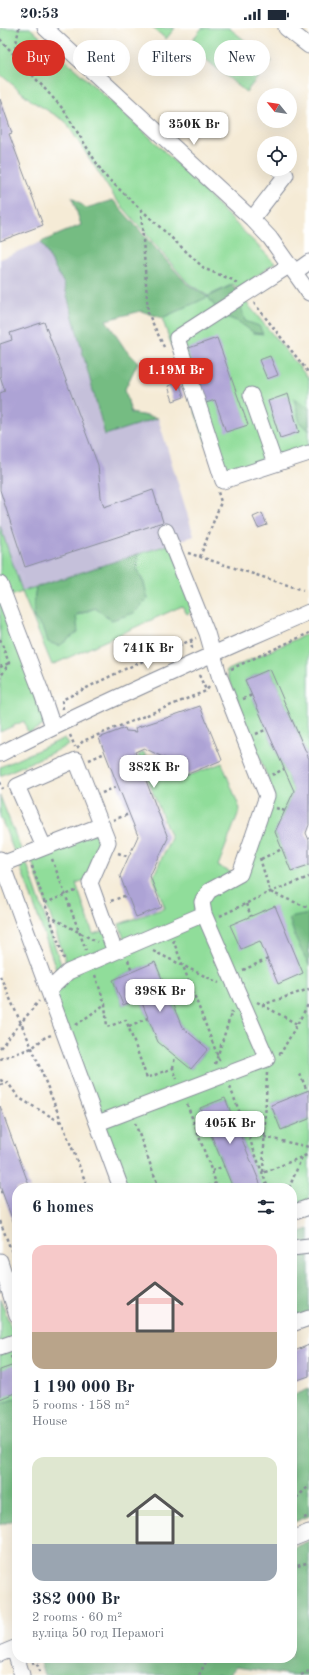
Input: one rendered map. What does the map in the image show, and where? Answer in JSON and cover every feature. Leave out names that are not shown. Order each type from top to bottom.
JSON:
[{"type":"street","points":[[45,28],[252,219],[270,238],[309,293]]},
{"type":"street","points":[[286,28],[309,46]]},
{"type":"street","points":[[252,219],[285,176]]},
{"type":"street","points":[[309,262],[246,293],[177,338],[223,481],[309,453]]},
{"type":"street","points":[[251,395],[275,464]]},
{"type":"street","points":[[98,1123],[267,1059],[205,918],[202,902],[209,891],[240,874],[267,796],[219,675],[207,633],[166,530]]},
{"type":"street","points":[[0,584],[53,727]]},
{"type":"street","points":[[0,754],[53,727],[212,654],[309,612]]},
{"type":"street","points":[[42,853],[17,786],[76,760],[105,824],[108,842],[90,883],[115,952]]},
{"type":"street","points":[[105,824],[42,853],[1,861],[119,1183]]},
{"type":"street","points":[[49,990],[68,972],[89,958],[115,952],[169,929],[205,918]]},
{"type":"street","points":[[297,1212],[309,1207]]},
{"type":"street","points":[[297,1247],[309,1246]]},
{"type":"street","points":[[7,1259],[12,1287]]},
{"type":"street","points":[[297,1322],[309,1318]]},
{"type":"street","points":[[0,1347],[12,1343]]},
{"type":"street","points":[[297,1537],[309,1532]]},
{"type":"street","points":[[16,1663],[22,1675]]},
{"type":"path","points":[[17,40],[19,28]]},
{"type":"path","points":[[0,39],[12,52]]},
{"type":"path","points":[[34,76],[63,109],[104,175],[205,270],[233,280],[246,293],[309,373]]},
{"type":"path","points":[[173,548],[303,590]]},
{"type":"path","points":[[62,700],[125,669],[207,633]]},
{"type":"path","points":[[75,749],[82,741],[206,691],[219,675],[309,633]]},
{"type":"path","points":[[0,639],[9,663]]},
{"type":"path","points":[[0,667],[9,663]]},
{"type":"path","points":[[0,678],[9,663]]},
{"type":"path","points":[[237,701],[252,695]]},
{"type":"path","points":[[251,736],[267,729]]},
{"type":"path","points":[[88,761],[105,753]]},
{"type":"path","points":[[267,777],[284,769]]},
{"type":"path","points":[[3,790],[0,783],[7,780]]},
{"type":"path","points":[[97,795],[118,786]]},
{"type":"path","points":[[105,824],[129,814]]},
{"type":"path","points":[[260,859],[282,849]]},
{"type":"path","points":[[68,972],[30,858],[42,853],[66,895],[105,1004],[107,1027],[126,1020],[147,1078],[173,1068]]},
{"type":"path","points":[[205,918],[246,904],[270,892],[309,877]]},
{"type":"path","points":[[45,903],[79,890]]},
{"type":"path","points":[[270,892],[309,908]]},
{"type":"path","points":[[108,902],[127,895]]},
{"type":"path","points":[[246,904],[251,916]]},
{"type":"path","points":[[49,916],[115,952]]},
{"type":"path","points":[[169,929],[218,1057],[226,1074],[266,1183]]},
{"type":"path","points":[[136,943],[238,992],[297,1024]]},
{"type":"path","points":[[230,975],[268,959]]},
{"type":"path","points":[[0,976],[32,1048],[86,1183]]},
{"type":"path","points":[[262,1005],[309,989]]},
{"type":"path","points":[[0,1048],[49,990]]},
{"type":"path","points":[[208,1081],[218,1057],[238,992]]},
{"type":"path","points":[[0,1060],[32,1048],[44,1038],[63,1031],[68,1031],[105,1004]]},
{"type":"path","points":[[281,1053],[309,1004]]},
{"type":"path","points":[[129,1026],[148,1018]]},
{"type":"path","points":[[175,1056],[173,1068],[216,1183]]},
{"type":"path","points":[[263,1174],[267,1059]]},
{"type":"path","points":[[300,1074],[307,1091]]},
{"type":"path","points":[[0,1080],[8,1083],[19,1098],[62,1124]]},
{"type":"path","points":[[0,1085],[8,1083]]},
{"type":"path","points":[[130,1110],[158,1183]]},
{"type":"path","points":[[198,1135],[209,1130]]},
{"type":"path","points":[[264,1137],[309,1147]]},
{"type":"path","points":[[263,1174],[309,1154]]},
{"type":"path","points":[[291,1183],[303,1157]]},
{"type":"path","points":[[212,1171],[224,1166]]},
{"type":"path","points":[[0,1221],[11,1250],[7,1259]]},
{"type":"path","points":[[297,1497],[309,1486]]},
{"type":"path","points":[[297,1566],[309,1562]]},
{"type":"path","points":[[37,1663],[41,1675]]},
{"type":"path","points":[[199,1675],[205,1663]]},
{"type":"path","points":[[303,1674],[309,1671]]},
{"type":"shaded area","points":[[41,242],[64,284],[104,434],[158,418],[194,536],[22,591],[0,526],[0,259]]},
{"type":"green space","points":[[0,28],[30,28],[43,40],[12,40],[12,76],[65,76],[65,60],[73,67],[73,76],[83,76],[153,140],[275,263],[238,289],[233,284],[208,296],[188,283],[115,198],[65,121],[32,101],[0,74]]},
{"type":"green space","points":[[153,28],[175,28],[166,39]]},
{"type":"green space","points":[[202,28],[229,28],[244,40],[214,40],[214,66],[206,60],[206,40],[192,40]]},
{"type":"green space","points":[[226,76],[259,76],[246,92]]},
{"type":"green space","points":[[72,197],[86,208],[113,200],[187,284],[208,297],[162,318],[141,311],[106,320],[125,349],[138,362],[125,389],[131,413],[158,418],[105,435],[64,284],[41,242],[81,225]]},
{"type":"green space","points":[[232,285],[309,379],[309,453],[220,482],[162,318]]},
{"type":"green space","points":[[232,285],[240,297],[240,303],[245,321],[259,326],[263,334],[254,333],[239,322],[221,315],[208,297]]},
{"type":"green space","points":[[294,398],[309,407],[309,430],[300,423]]},
{"type":"green space","points":[[0,526],[22,591],[36,587],[34,618],[44,629],[95,608],[112,620],[144,583],[137,570],[138,554],[171,544],[194,610],[187,614],[182,606],[52,665],[22,592],[6,598],[48,723],[28,733],[24,721],[0,732]]},
{"type":"green space","points":[[138,554],[137,570],[144,583],[148,599],[134,613],[112,620],[95,608],[76,615],[78,632],[59,646],[48,642],[44,629],[34,618],[36,587]]},
{"type":"green space","points":[[309,633],[309,759],[270,669],[245,680],[294,791],[275,832],[291,871],[309,865],[309,1090],[271,1105],[281,1130],[309,1119],[309,1202],[297,1206],[297,1183],[260,1183],[225,1098],[200,1108],[231,1183],[119,1183],[49,990],[68,972],[203,914],[202,902],[240,874],[274,794],[226,671]],"holes":[[[155,962],[182,1027],[208,1049],[191,1069],[158,1042],[140,998],[123,1005],[113,980]]]},
{"type":"green space","points":[[65,738],[69,745],[0,776],[0,767]]},
{"type":"green space","points":[[144,752],[146,758],[173,771],[177,780],[222,763],[240,809],[218,866],[234,874],[207,889],[201,913],[126,945],[119,924],[165,908],[153,877],[171,838],[138,755]]},
{"type":"green space","points":[[0,796],[28,867],[64,973],[58,975],[26,882],[0,816]]},
{"type":"green space","points":[[103,830],[108,842],[91,878],[76,883],[93,934],[106,930],[114,952],[69,971],[31,859]]},
{"type":"green space","points":[[309,914],[309,965],[296,940],[289,918]]},
{"type":"green space","points":[[309,1229],[309,1318],[297,1322],[297,1233]]},
{"type":"green space","points":[[0,1298],[12,1330],[12,1342],[0,1347]]},
{"type":"green space","points":[[12,1349],[12,1400],[0,1404],[0,1353]]},
{"type":"green space","points":[[309,1388],[309,1516],[297,1521],[297,1393]]},
{"type":"green space","points":[[12,1400],[12,1521],[0,1525],[0,1404]]},
{"type":"green space","points":[[309,1541],[309,1675],[291,1675],[236,1667],[229,1675],[44,1675],[40,1663],[297,1663],[297,1546]]},
{"type":"building","points":[[0,99],[12,133],[9,134],[43,225],[0,241]]},
{"type":"building","points":[[44,322],[98,465],[101,497],[104,507],[153,490],[163,522],[25,567],[0,490],[0,393],[5,391],[0,376],[0,344],[12,340],[10,333]]},
{"type":"building","points":[[217,338],[248,425],[226,432],[215,400],[206,403],[186,349]]},
{"type":"building","points":[[270,356],[278,375],[267,379],[259,360]]},
{"type":"building","points":[[179,382],[184,397],[173,401],[168,386]]},
{"type":"building","points":[[288,394],[299,432],[280,438],[268,401]]},
{"type":"building","points":[[262,513],[267,525],[258,528],[253,517]]},
{"type":"building","points":[[270,669],[309,759],[309,825],[306,833],[309,840],[309,865],[291,871],[275,832],[294,791],[245,680]]},
{"type":"building","points":[[200,706],[222,760],[181,777],[175,763],[144,748],[135,752],[168,838],[150,876],[162,907],[136,917],[120,876],[138,836],[99,738],[125,728],[126,731],[137,732],[135,728]]},
{"type":"building","points":[[275,906],[303,973],[278,984],[260,941],[241,949],[230,925]]},
{"type":"building","points":[[155,962],[182,1027],[208,1049],[191,1069],[158,1042],[140,998],[123,1005],[113,980]]},
{"type":"building","points":[[309,1090],[309,1119],[281,1130],[271,1105]]},
{"type":"building","points":[[225,1098],[260,1183],[231,1183],[200,1108]]},
{"type":"building","points":[[0,1106],[28,1183],[12,1183],[12,1218],[0,1186]]},
{"type":"building","points":[[309,1345],[309,1376],[297,1380],[297,1350]]},
{"type":"building","points":[[12,1366],[12,1394],[0,1399],[0,1370]]}]
